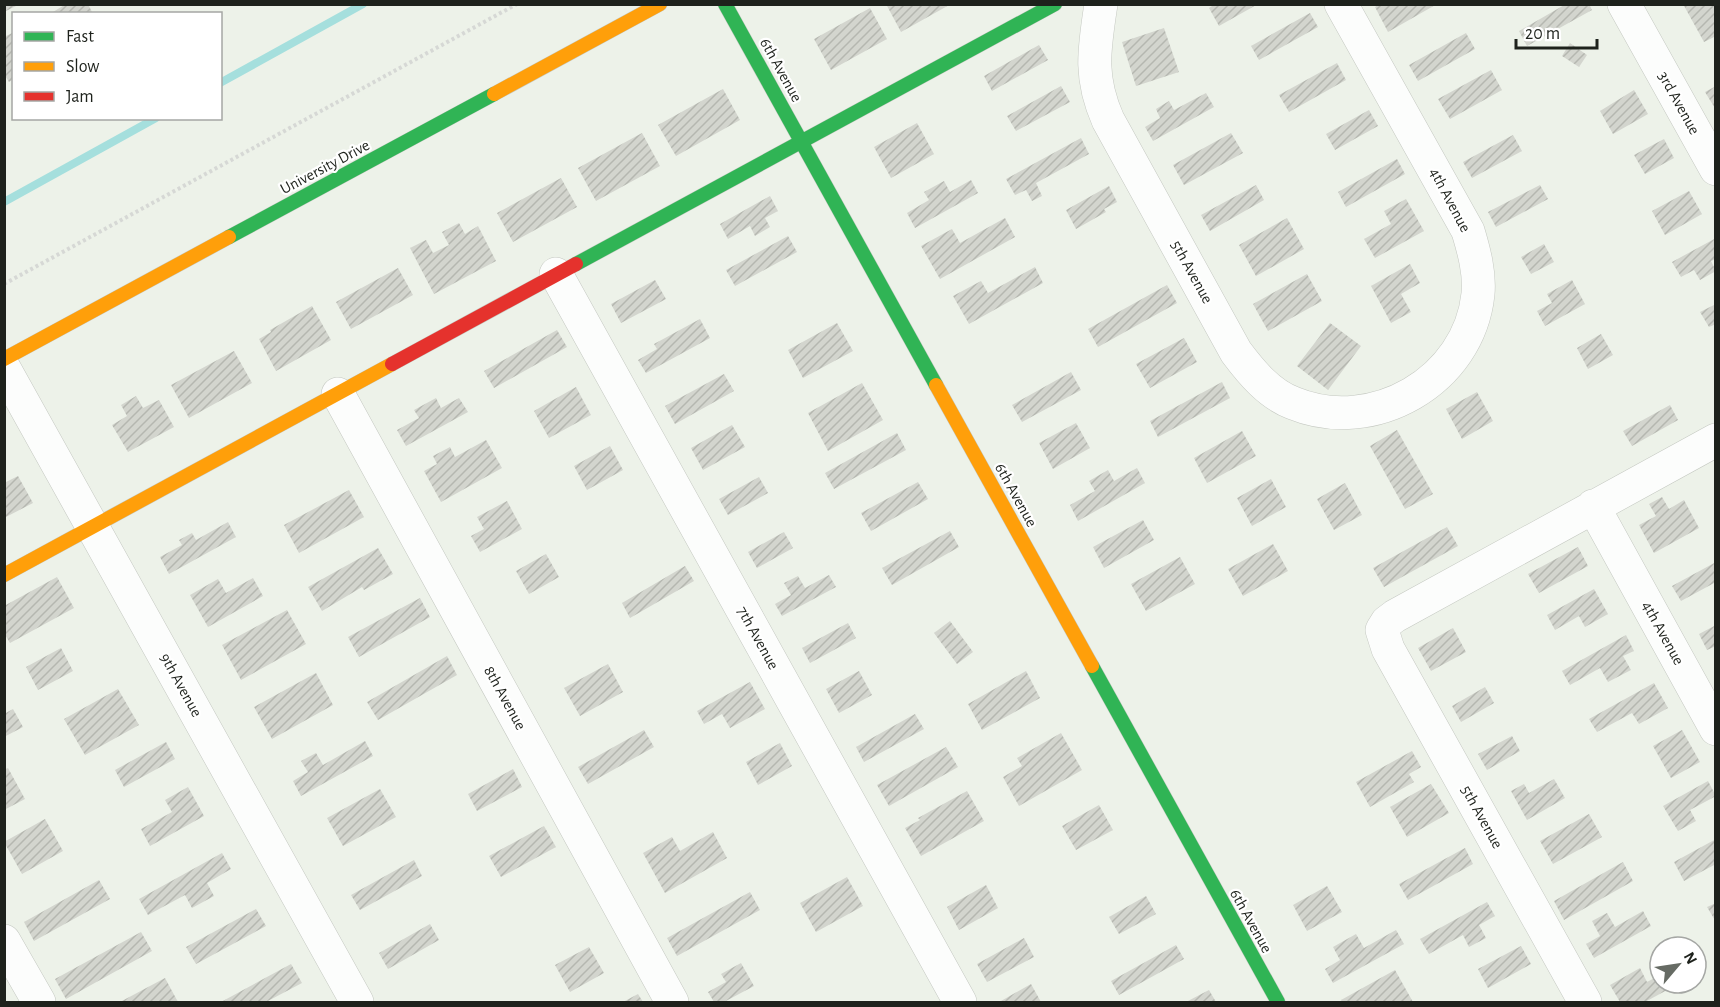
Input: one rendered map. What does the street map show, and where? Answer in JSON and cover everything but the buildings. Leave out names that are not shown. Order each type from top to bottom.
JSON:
[{"type":"street","name":"University Drive","points":[[4,359],[660,4]]},
{"type":"street","name":"6th Avenue","points":[[725,4],[1278,1002]]},
{"type":"street","points":[[4,575],[1054,4]]},
{"type":"street","name":"5th Avenue","points":[[1101,4],[1094,53],[1094,76],[1099,100],[1225,332],[1250,371],[1269,388],[1292,403],[1317,411],[1368,411],[1412,396]]},
{"type":"street","name":"4th Avenue","points":[[1341,4],[1468,231],[1478,272],[1478,294],[1473,317],[1464,339],[1451,360],[1412,396]]},
{"type":"street","name":"3rd Avenue","points":[[1624,4],[1716,169]]},
{"type":"street","name":"7th Avenue","points":[[556,274],[960,1002]]},
{"type":"street","name":"9th Avenue","points":[[4,368],[357,1002]]},
{"type":"street","name":"8th Avenue","points":[[338,394],[672,1002]]},
{"type":"street","points":[[1593,506],[1716,440]]},
{"type":"street","name":"5th Avenue","points":[[1585,1002],[1388,649],[1382,630],[1395,616],[1593,506]]},
{"type":"street","name":"4th Avenue","points":[[1593,506],[1716,729]]},
{"type":"street","points":[[4,940],[39,1002]]},
{"type":"path","points":[[4,284],[517,4]]},
{"type":"waterway","points":[[222,82],[363,4]]},
{"type":"waterway","points":[[4,202],[152,120]]},
{"type":"traffic: fast","points":[[725,4],[936,385]]},
{"type":"traffic: fast","points":[[576,264],[1055,4]]},
{"type":"traffic: fast","points":[[229,237],[494,94]]},
{"type":"traffic: fast","points":[[1092,666],[1278,1002]]},
{"type":"traffic: slow","points":[[494,94],[660,4]]},
{"type":"traffic: slow","points":[[4,359],[229,237]]},
{"type":"traffic: slow","points":[[4,575],[392,364]]},
{"type":"traffic: slow","points":[[936,385],[1092,666]]},
{"type":"traffic: jam","points":[[392,364],[576,264]]}]
